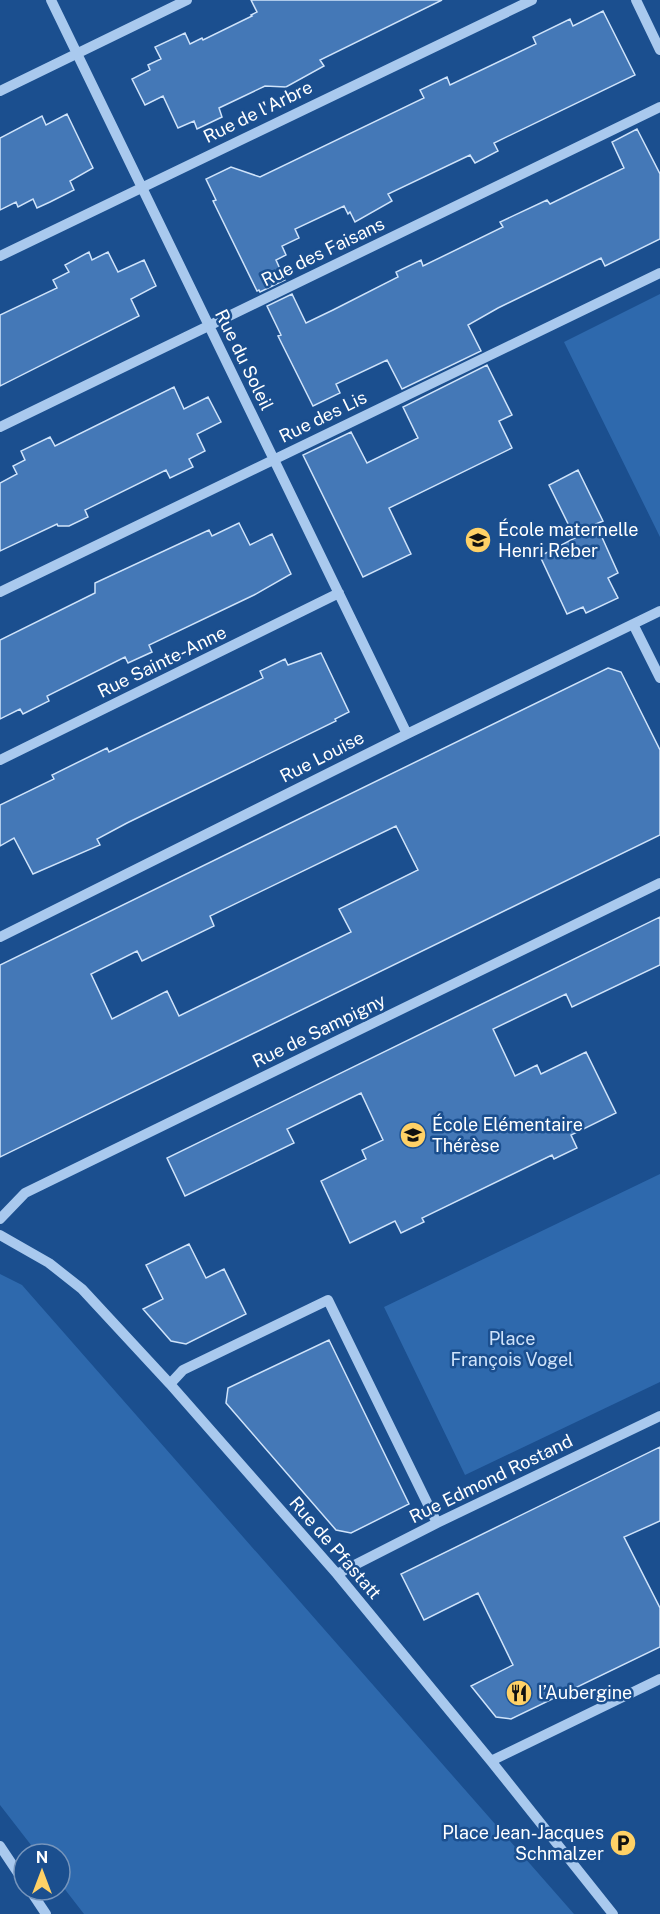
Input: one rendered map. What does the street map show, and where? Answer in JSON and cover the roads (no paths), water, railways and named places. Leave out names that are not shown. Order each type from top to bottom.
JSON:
[{"type":"street","name":"Rue du Soleil","points":[[51,0],[407,734]]},
{"type":"street","points":[[0,91],[187,0]]},
{"type":"street","name":"Rue de l'Arbre","points":[[0,256],[532,0]]},
{"type":"street","points":[[636,0],[660,50]]},
{"type":"street","name":"Rue des Faisans","points":[[0,427],[660,107]]},
{"type":"street","name":"Rue des Lis","points":[[0,592],[660,273]]},
{"type":"street","name":"Rue Sainte-Anne","points":[[0,760],[339,594]]},
{"type":"street","name":"Rue Louise","points":[[0,937],[660,611]]},
{"type":"street","points":[[633,624],[660,678]]},
{"type":"street","name":"Rue de Sampigny","points":[[0,1219],[25,1193],[660,883]]},
{"type":"street","name":"Rue de Pfastatt","points":[[0,1235],[49,1263],[82,1289],[170,1384],[337,1574],[613,1914]]},
{"type":"street","points":[[170,1384],[183,1370],[328,1300],[437,1523]]},
{"type":"street","name":"Rue Edmond Rostand","points":[[337,1574],[437,1523],[660,1416]]},
{"type":"street","points":[[491,1761],[660,1679]]},
{"type":"street","points":[[0,1846],[12,1864]]},
{"type":"place","name":"École maternelle Henri Reber","points":[[478,540]]},
{"type":"place","name":"École Elémentaire Thérèse","points":[[413,1135]]},
{"type":"place","name":"l’Aubergine","points":[[519,1693]]},
{"type":"place","name":"Place Jean-Jacques Schmalzer","points":[[623,1843]]},
{"type":"park label","name":"Place François Vogel","points":[[512,1349]]}]
